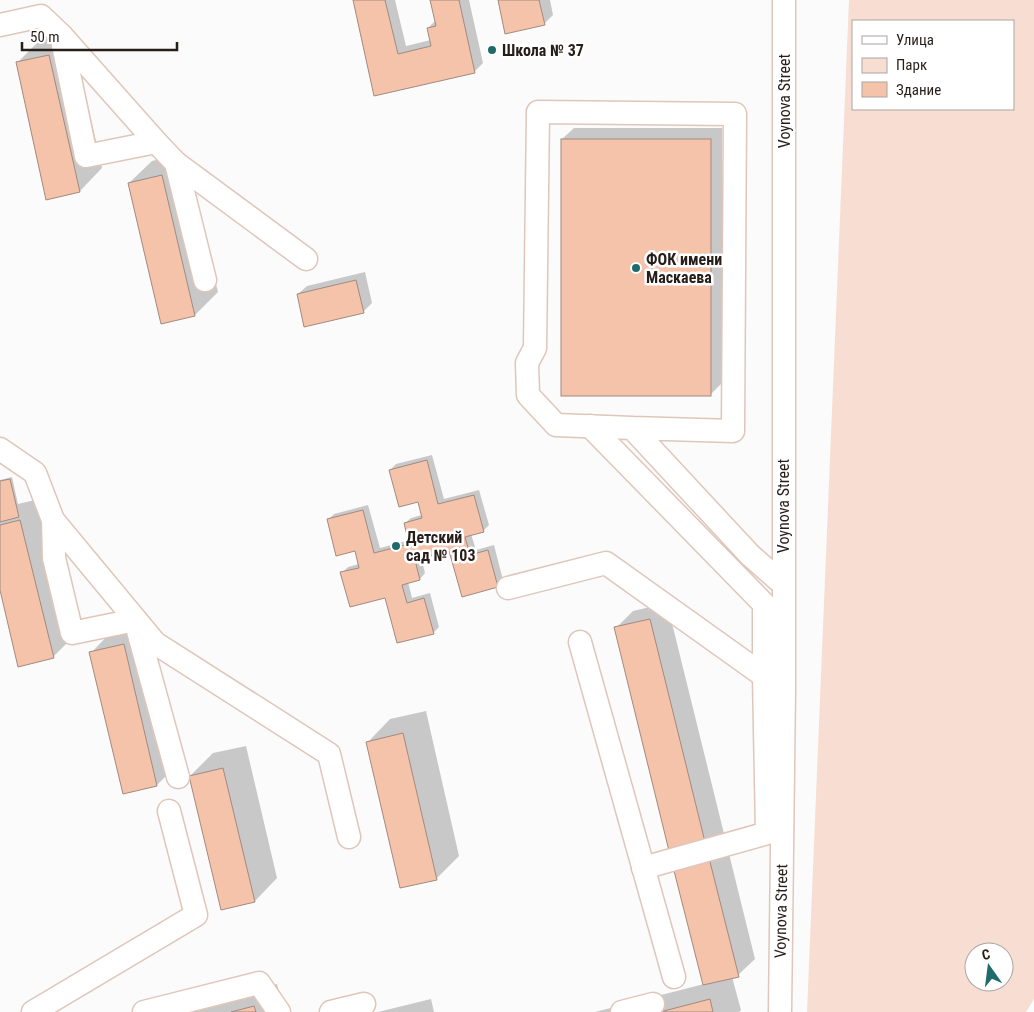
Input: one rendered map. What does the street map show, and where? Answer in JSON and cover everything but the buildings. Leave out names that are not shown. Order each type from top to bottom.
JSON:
[{"type":"street","name":"Voynova Street","points":[[780,1012],[775,831],[784,688],[784,0]]},
{"type":"street","points":[[0,25],[34,8],[61,35],[176,163],[306,259]]},
{"type":"street","points":[[61,35],[86,156],[156,142]]},
{"type":"street","points":[[538,112],[735,114],[733,431],[632,428],[556,424],[528,395],[527,363],[535,348],[538,112]]},
{"type":"street","points":[[176,163],[205,280]]},
{"type":"street","points":[[590,426],[764,604],[764,677],[775,831],[766,1012]]},
{"type":"street","points":[[632,428],[750,555],[783,584]]},
{"type":"street","points":[[0,449],[34,473],[53,520],[155,643],[329,754],[348,837]]},
{"type":"street","points":[[53,520],[54,558],[72,633],[135,620]]},
{"type":"street","points":[[508,588],[606,563],[764,677],[784,688]]},
{"type":"street","points":[[135,620],[178,777]]},
{"type":"street","points":[[580,642],[674,977]]},
{"type":"street","points":[[33,1012],[196,915],[169,811]]},
{"type":"street","points":[[643,868],[775,831]]},
{"type":"street","points":[[144,1012],[259,983],[279,1012]]},
{"type":"street","points":[[331,1012],[364,1004]]},
{"type":"street","points":[[622,1012],[653,1004]]},
{"type":"green space","points":[[849,0],[1034,0],[1034,999],[1026,1012],[807,1012]]},
{"type":"place","name":"Школа № 37","points":[[492,50]]},
{"type":"place","name":"ФОК имени Маскаева","points":[[636,268]]},
{"type":"place","name":"Детский сад № 103","points":[[396,546]]}]
